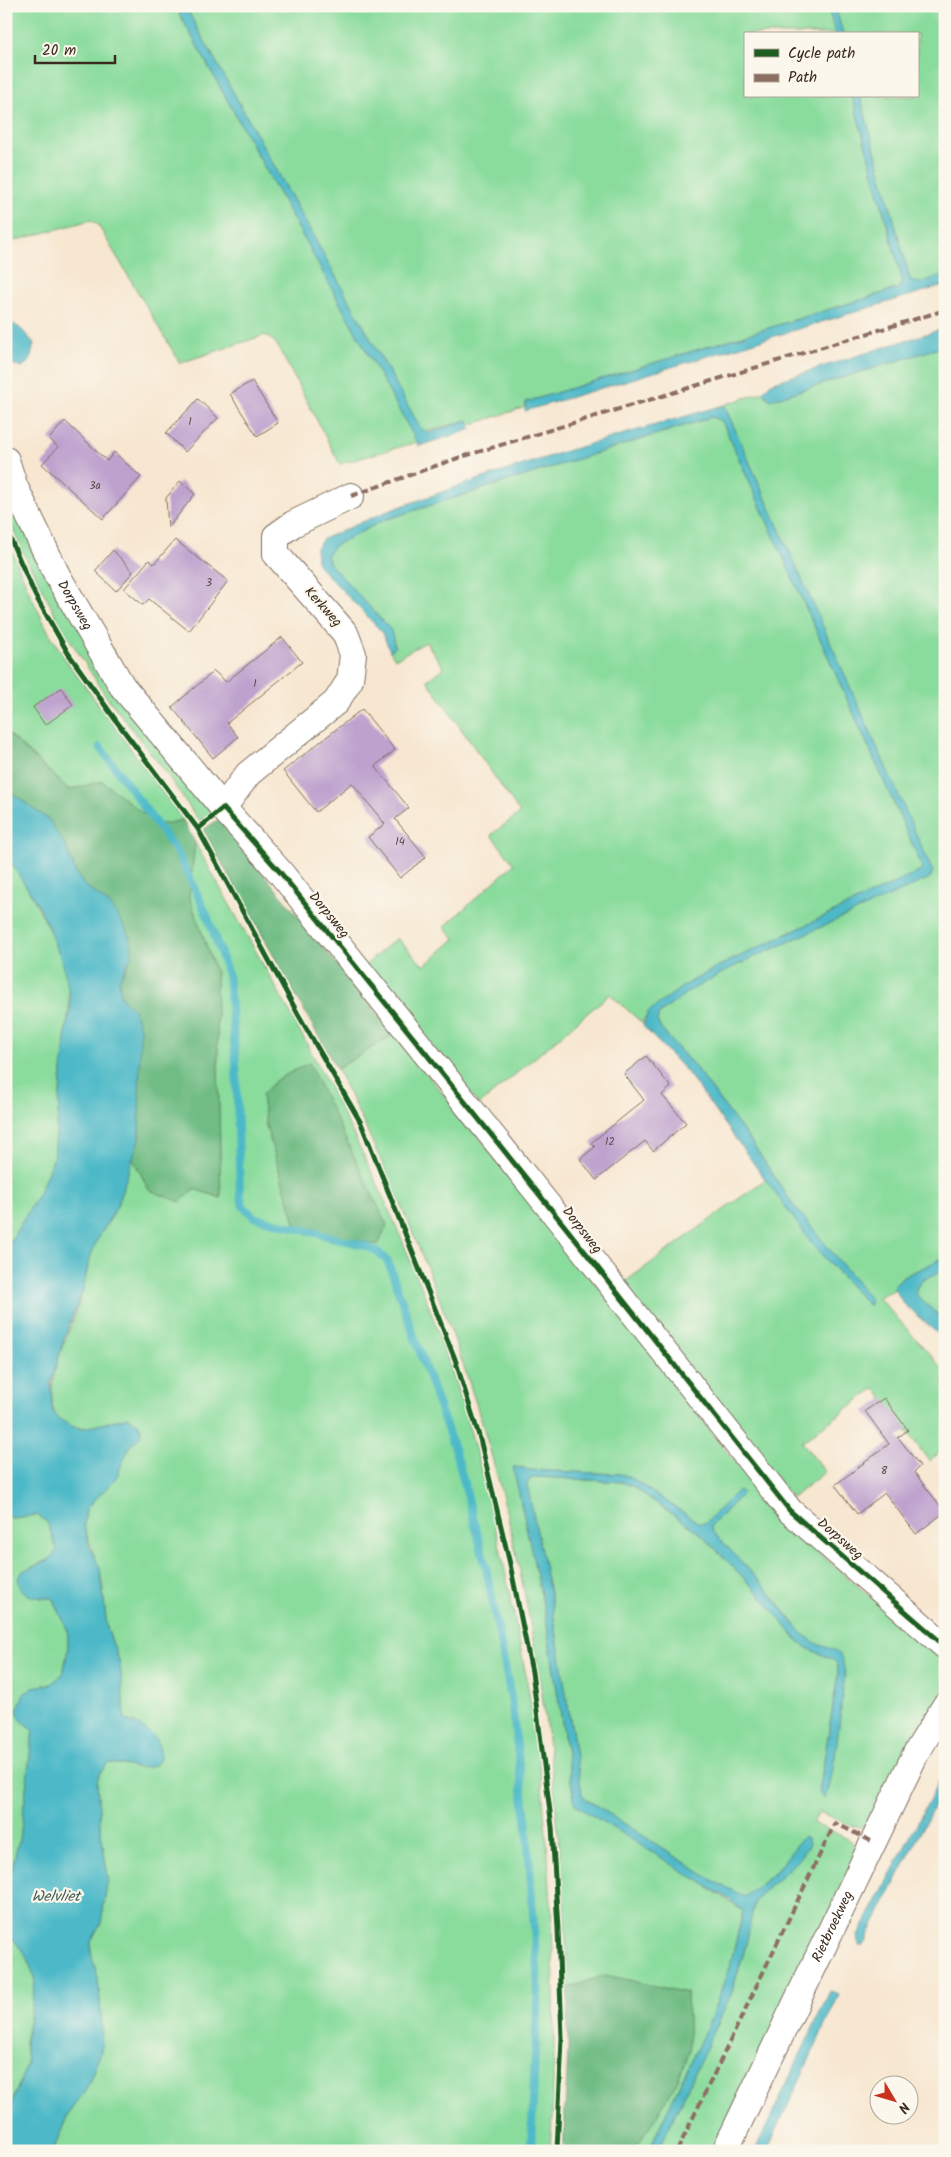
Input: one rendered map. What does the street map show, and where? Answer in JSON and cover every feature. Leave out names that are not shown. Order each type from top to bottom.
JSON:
[{"type":"street","name":"Dorpsweg","points":[[6,460],[14,485],[57,575],[122,686],[223,808],[280,872],[545,1201],[790,1511],[945,1646]]},
{"type":"street","name":"Kerkweg","points":[[223,808],[248,774],[336,702],[350,680],[353,654],[345,633],[276,554],[276,536],[293,524],[351,496]]},
{"type":"street","name":"Rietbroekweg","points":[[725,2151],[916,1754],[945,1706]]},
{"type":"green space","points":[[6,6],[175,6],[417,442],[340,464],[276,343],[265,335],[180,363],[98,225],[91,220],[6,243]]},
{"type":"green space","points":[[185,6],[828,6],[834,32],[744,32],[744,98],[853,98],[902,279],[899,288],[526,402],[526,407],[470,425],[467,420],[426,432],[421,429]]},
{"type":"green space","points":[[835,6],[945,6],[945,275],[917,284],[910,279],[861,98],[918,98],[918,32],[842,32]]},
{"type":"green space","points":[[945,346],[945,1257],[901,1278],[894,1290],[878,1297],[945,1371],[945,1448],[929,1461],[875,1388],[802,1442],[825,1472],[792,1498],[622,1284],[766,1179],[813,1245],[867,1304],[870,1304],[870,1300],[792,1203],[752,1143],[695,1067],[661,1029],[657,1021],[659,1014],[689,991],[735,966],[930,877],[932,872],[724,405],[763,392],[770,400]]},
{"type":"green space","points":[[712,417],[722,421],[922,866],[921,871],[717,967],[682,987],[643,1020],[643,1024],[610,994],[479,1105],[364,966],[397,938],[424,966],[455,939],[444,927],[514,864],[491,835],[520,813],[427,680],[444,668],[426,642],[395,659],[390,651],[395,647],[330,564],[327,555],[334,546],[384,520]]},
{"type":"green space","points":[[6,480],[214,813],[199,821],[164,770],[106,696],[63,629],[21,549],[6,511]]},
{"type":"green space","points":[[6,537],[48,631],[66,660],[183,820],[158,825],[102,781],[70,790],[6,732]]},
{"type":"green space","points":[[6,732],[69,790],[102,781],[158,825],[183,820],[195,843],[189,896],[216,973],[221,1198],[194,1189],[180,1202],[149,1190],[132,1157],[139,1139],[134,1010],[121,998],[119,980],[129,963],[110,905],[83,884],[76,873],[66,847],[49,820],[6,789]]},
{"type":"green space","points":[[219,819],[394,1034],[337,1069],[203,830]]},
{"type":"green space","points":[[195,843],[323,1074],[370,1169],[412,1263],[430,1310],[447,1357],[476,1453],[501,1551],[515,1618],[541,1770],[549,1872],[554,1991],[554,2071],[550,2151],[53,2151],[68,2114],[87,2087],[101,2052],[102,2025],[98,1978],[91,1953],[91,1942],[101,1923],[108,1878],[100,1826],[97,1782],[100,1773],[108,1763],[142,1767],[136,1723],[125,1720],[120,1664],[107,1628],[102,1580],[84,1525],[86,1509],[116,1478],[129,1447],[142,1434],[139,1425],[129,1417],[83,1428],[65,1424],[57,1418],[54,1412],[52,1387],[60,1352],[74,1318],[92,1252],[118,1203],[132,1157],[149,1190],[194,1189],[221,1198],[216,973],[189,896]],"holes":[[[310,1063],[296,1225],[266,1126],[262,1095],[276,1080]]]},
{"type":"green space","points":[[6,855],[33,898],[61,958],[67,977],[69,1012],[54,1157],[39,1193],[6,1249]]},
{"type":"green space","points":[[394,1034],[522,1190],[776,1514],[802,1539],[927,1644],[940,1660],[944,1670],[943,1691],[875,1820],[862,1827],[852,1826],[819,1812],[813,1823],[845,1838],[856,1846],[860,1852],[719,2151],[658,2151],[731,1995],[746,1945],[754,1904],[761,1894],[796,1862],[808,1839],[805,1836],[774,1873],[745,1897],[712,1880],[586,1799],[582,1794],[550,1593],[526,1484],[530,1479],[538,1477],[622,1482],[632,1486],[701,1534],[762,1597],[797,1640],[807,1648],[832,1659],[837,1664],[838,1674],[819,1791],[839,1717],[842,1694],[837,1652],[813,1642],[803,1634],[766,1588],[712,1531],[711,1526],[742,1494],[738,1491],[705,1523],[699,1523],[628,1476],[527,1470],[514,1467],[545,1613],[573,1794],[743,1911],[731,1962],[711,2018],[648,2151],[629,2151],[642,2140],[689,2051],[687,1993],[605,1975],[568,1988],[560,1858],[547,1729],[526,1601],[513,1538],[482,1422],[447,1319],[384,1167],[337,1069]]},
{"type":"green space","points":[[309,1063],[387,1225],[378,1245],[296,1226],[266,1126],[262,1095],[276,1080]]},
{"type":"green space","points":[[945,1270],[945,1321],[916,1295],[916,1290],[921,1282]]},
{"type":"green space","points":[[6,1514],[11,1518],[37,1515],[47,1522],[57,1550],[49,1560],[23,1571],[40,1598],[53,1598],[68,1631],[68,1649],[63,1674],[51,1684],[33,1687],[24,1694],[24,1723],[33,1730],[21,1831],[6,1893]]},
{"type":"green space","points":[[6,1930],[28,1958],[35,1981],[25,2041],[27,2064],[6,2118]]},
{"type":"green space","points":[[605,1975],[687,1993],[689,2051],[677,2082],[642,2140],[629,2151],[563,2151],[568,2051],[568,1988]]},
{"type":"water","points":[[175,6],[185,6],[421,429],[429,433],[467,420],[472,429],[419,446]]},
{"type":"water","points":[[828,6],[835,6],[842,32],[834,32]]},
{"type":"water","points":[[853,98],[861,98],[910,279],[917,283],[945,275],[945,285],[525,411],[526,402],[899,288],[902,279]]},
{"type":"water","points":[[6,320],[20,328],[34,343],[30,361],[22,367],[6,362]]},
{"type":"water","points":[[945,328],[945,346],[770,400],[763,392],[771,383]]},
{"type":"water","points":[[724,405],[933,872],[930,878],[735,966],[689,991],[659,1014],[657,1021],[661,1029],[695,1067],[752,1143],[792,1203],[871,1300],[870,1305],[813,1245],[687,1072],[643,1026],[648,1012],[682,987],[717,967],[921,871],[922,866],[722,421],[712,417],[384,520],[334,546],[327,555],[330,564],[391,630],[395,647],[390,651],[382,632],[317,564],[316,548],[323,539],[385,512],[566,451]]},
{"type":"water","name":"Welvliet","points":[[6,789],[49,820],[66,847],[76,873],[83,884],[110,905],[125,927],[132,944],[132,955],[119,980],[121,997],[134,1010],[140,1028],[139,1139],[117,1206],[96,1242],[89,1261],[83,1290],[64,1339],[51,1383],[52,1409],[56,1417],[73,1427],[81,1429],[129,1417],[139,1424],[142,1434],[129,1448],[116,1478],[86,1509],[84,1525],[90,1548],[100,1568],[107,1628],[120,1664],[125,1720],[144,1728],[154,1737],[160,1749],[160,1757],[155,1764],[143,1768],[108,1763],[100,1773],[97,1782],[100,1826],[108,1878],[101,1923],[91,1942],[91,1953],[98,1978],[102,2025],[101,2052],[87,2087],[68,2114],[53,2151],[6,2151],[6,2118],[27,2064],[25,2041],[35,1981],[28,1958],[6,1930],[6,1893],[21,1831],[33,1730],[20,1719],[17,1710],[24,1694],[33,1687],[51,1684],[63,1674],[68,1649],[68,1631],[53,1598],[30,1596],[19,1585],[18,1578],[23,1571],[49,1560],[57,1550],[47,1522],[37,1515],[11,1518],[6,1514],[6,1249],[39,1193],[54,1157],[70,997],[62,961],[40,908],[6,855]]},
{"type":"water","points":[[945,1257],[945,1270],[921,1282],[916,1290],[916,1295],[945,1321],[945,1340],[904,1304],[893,1287],[901,1278]]},
{"type":"water","points":[[513,1467],[527,1470],[620,1474],[628,1476],[699,1523],[705,1523],[738,1490],[741,1491],[742,1494],[711,1526],[712,1531],[767,1589],[790,1620],[814,1642],[837,1652],[843,1664],[845,1676],[834,1761],[828,1791],[824,1798],[819,1792],[838,1674],[837,1664],[832,1659],[807,1648],[797,1640],[762,1597],[701,1534],[632,1486],[622,1482],[538,1477],[530,1479],[527,1484],[550,1593],[582,1794],[586,1799],[712,1880],[745,1897],[774,1873],[804,1836],[808,1839],[809,1845],[796,1862],[761,1894],[754,1904],[746,1945],[731,1995],[658,2151],[648,2151],[711,2018],[731,1962],[743,1911],[730,1900],[575,1805],[545,1613]]},
{"type":"water","points":[[945,1770],[945,1785],[869,1933],[867,1941],[863,1946],[859,1946],[858,1936]]},
{"type":"water","points":[[830,1991],[839,1995],[767,2151],[755,2151]]},
{"type":"building","points":[[252,381],[278,423],[257,436],[230,394]]},
{"type":"building","points":[[198,399],[218,418],[185,452],[166,433]]},
{"type":"building","points":[[65,421],[107,461],[114,452],[141,477],[103,519],[42,464],[58,447],[49,439]]},
{"type":"building","points":[[180,481],[195,494],[168,528],[166,498]]},
{"type":"building","points":[[175,540],[228,581],[189,631],[149,599],[143,605],[124,589],[149,560],[154,564]]},
{"type":"building","points":[[113,550],[133,572],[116,591],[95,571]]},
{"type":"building","points":[[282,637],[302,662],[227,723],[238,737],[213,758],[172,707],[214,671],[226,682]]},
{"type":"building","points":[[61,688],[73,705],[45,725],[33,707]]},
{"type":"building","points":[[362,709],[395,750],[375,766],[409,808],[395,819],[426,857],[400,878],[368,837],[385,824],[352,783],[316,812],[283,771]]},
{"type":"building","points":[[646,1056],[671,1087],[662,1095],[686,1123],[653,1151],[645,1141],[596,1180],[580,1159],[595,1147],[591,1143],[644,1100],[624,1074]]},
{"type":"building","points":[[884,1398],[908,1430],[898,1437],[920,1466],[914,1472],[945,1512],[916,1534],[885,1493],[857,1514],[835,1485],[889,1444],[865,1411]]},
{"type":"waterway","points":[[100,747],[177,852],[207,915],[228,974],[236,1064],[240,1194],[243,1206],[254,1217],[366,1246],[378,1252],[388,1262],[458,1460],[486,1567],[511,1698],[527,1827],[538,1985],[531,2151]]},
{"type":"marked path","points":[[351,496],[458,458],[945,310]]},
{"type":"marked path","points":[[677,2151],[835,1823],[873,1842]]},
{"type":"cycle path","points":[[6,529],[35,595],[68,653],[117,722],[198,829],[298,1014],[361,1123],[455,1359],[480,1439],[510,1564],[532,1672],[552,1827],[562,2038],[557,2151]]},
{"type":"cycle path","points":[[198,829],[223,808],[280,872],[567,1229],[790,1511],[945,1646]]}]
